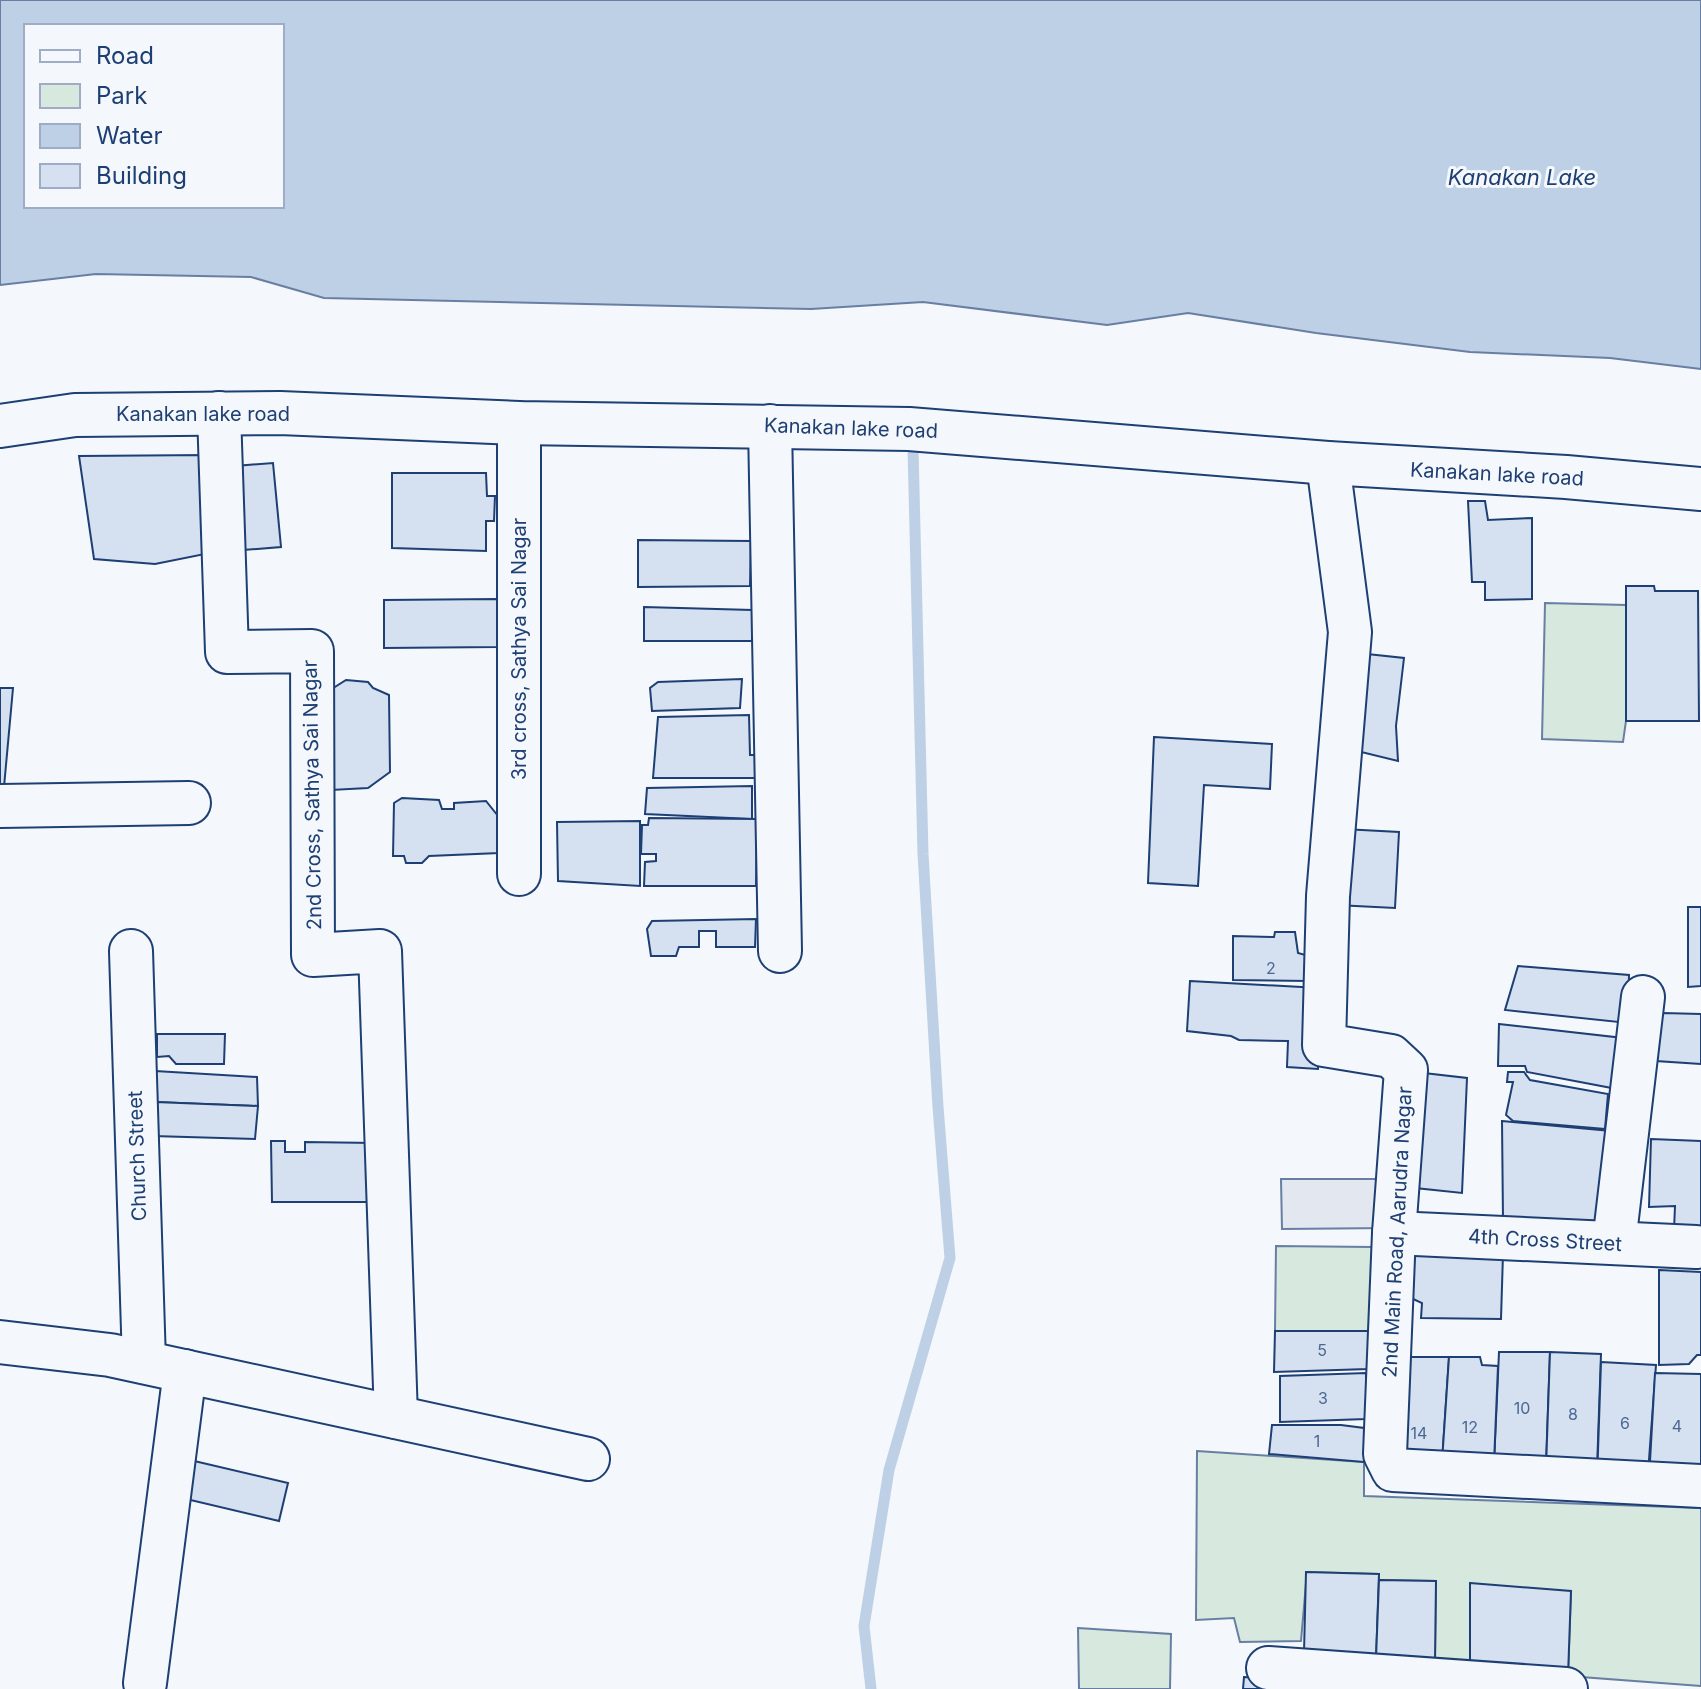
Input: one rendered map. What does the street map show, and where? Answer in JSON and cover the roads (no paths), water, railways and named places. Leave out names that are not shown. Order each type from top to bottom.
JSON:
[{"type":"street","name":"2nd Cross, Sathya Sai Nagar","points":[[219,413],[227,652],[312,651],[313,955],[380,951],[396,1417]]},
{"type":"street","name":"Kanakan lake road","points":[[0,426],[75,415],[280,413],[519,423],[909,429],[1701,489]]},
{"type":"street","name":"3rd cross, Sathya Sai Nagar","points":[[519,423],[519,874]]},
{"type":"street","points":[[770,426],[780,951]]},
{"type":"street","name":"2nd Main Road, Aarudra Nagar","points":[[1328,463],[1350,632],[1328,896],[1324,1045],[1391,1056],[1406,1070],[1394,1233],[1385,1454],[1393,1470],[1701,1486]]},
{"type":"street","points":[[0,806],[189,803]]},
{"type":"street","name":"Church Street","points":[[131,951],[144,1362]]},
{"type":"street","points":[[1614,1243],[1643,997]]},
{"type":"street","name":"4th Cross Street","points":[[1394,1233],[1696,1247]]},
{"type":"street","points":[[0,1342],[110,1355],[588,1459]]},
{"type":"street","points":[[145,1683],[185,1371]]},
{"type":"street","points":[[1268,1668],[1566,1689]]},
{"type":"water","name":"Kanakan Lake","points":[[0,0],[1701,0],[1701,369],[1610,358],[1470,352],[1188,313],[1107,325],[923,302],[811,309],[324,298],[251,277],[96,274],[0,285]]},
{"type":"waterway","points":[[871,1689],[864,1626],[889,1470],[950,1258],[923,854],[913,449]]}]
